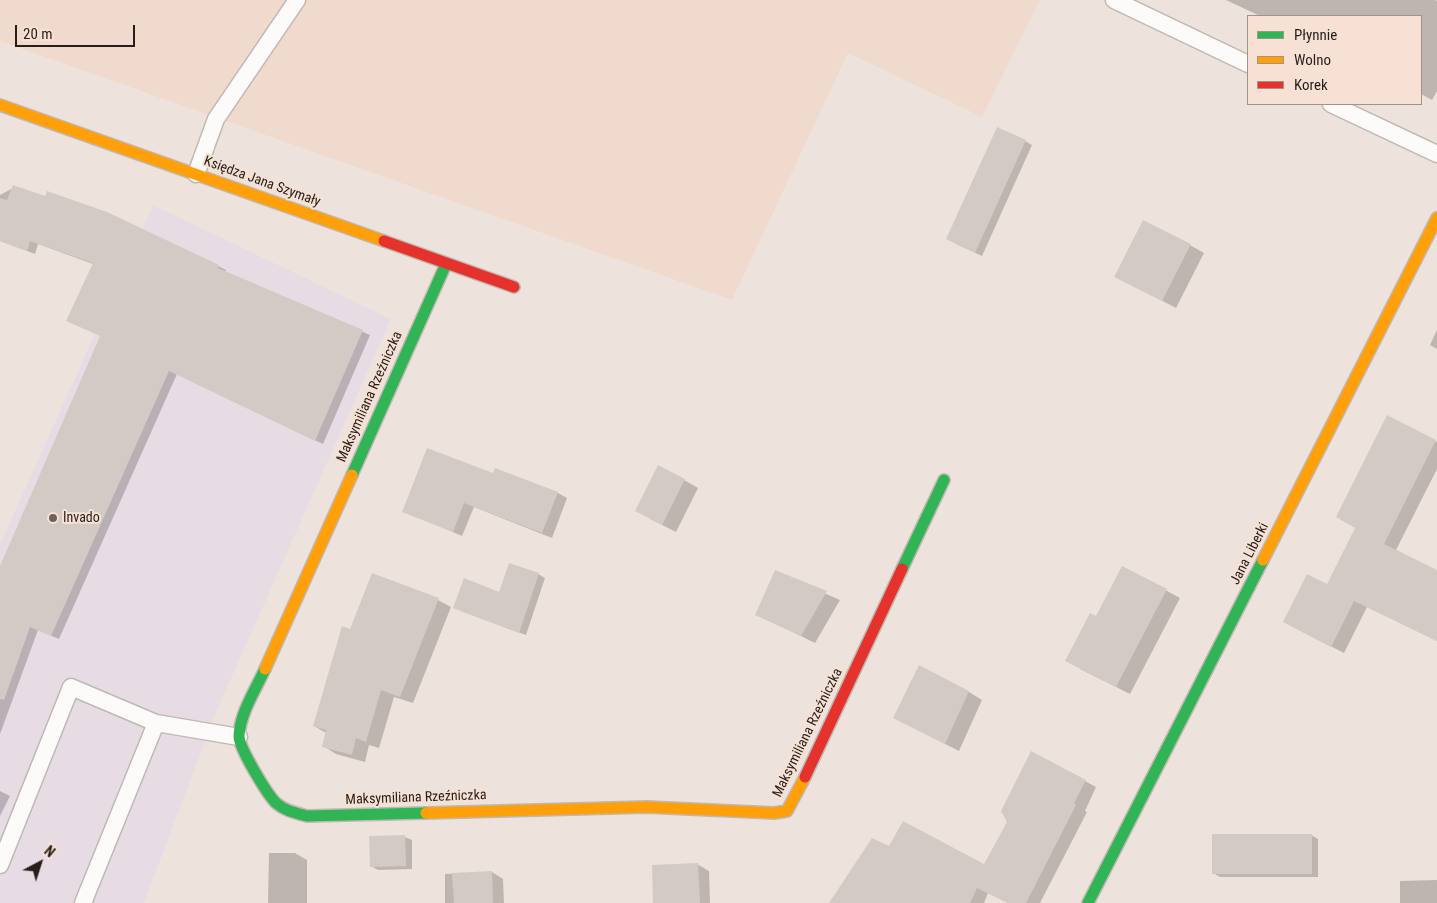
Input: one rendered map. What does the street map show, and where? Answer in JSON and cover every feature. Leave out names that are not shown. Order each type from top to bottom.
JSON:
[{"type":"street","name":"Księdza Jana Szymały","points":[[0,105],[514,287]]},
{"type":"street","name":"Jana Liberki","points":[[1088,903],[1437,218]]},
{"type":"street","name":"Maksymiliana Rzeźniczka","points":[[446,264],[242,722],[239,737],[241,749],[275,802],[290,812],[306,816],[647,807],[774,814],[787,811],[795,799],[944,480]]},
{"type":"lane","points":[[196,174],[216,119],[297,0]]},
{"type":"lane","points":[[1114,0],[1247,64]]},
{"type":"lane","points":[[1333,105],[1437,154]]},
{"type":"lane","points":[[0,865],[71,687],[156,723],[239,737]]},
{"type":"lane","points":[[83,903],[156,723]]},
{"type":"shaded area","points":[[0,0],[1040,0],[982,117],[848,53],[732,300],[0,41]]},
{"type":"shaded area","points":[[153,205],[391,319],[217,710],[144,903],[0,903],[0,544]]},
{"type":"building","points":[[997,127],[1026,140],[975,253],[946,239]]},
{"type":"building","points":[[13,185],[45,196],[47,191],[107,212],[219,265],[218,268],[363,330],[315,441],[169,371],[51,636],[30,627],[4,700],[0,699],[0,566],[100,336],[66,321],[93,263],[30,241],[27,251],[0,241],[0,198],[7,200]]},
{"type":"building","points":[[1143,220],[1191,244],[1162,301],[1114,277]]},
{"type":"building","points":[[1387,415],[1436,440],[1384,544],[1437,570],[1437,641],[1354,601],[1331,647],[1283,622],[1307,574],[1327,584],[1355,528],[1336,517]]},
{"type":"building","points":[[427,448],[493,473],[495,468],[558,492],[542,533],[464,503],[453,532],[402,512]]},
{"type":"building","points":[[658,465],[685,479],[662,525],[635,511]]},
{"type":"building","points":[[509,563],[539,573],[519,633],[453,608],[464,578],[499,592]]},
{"type":"building","points":[[1122,566],[1167,589],[1116,687],[1065,661],[1090,613],[1096,616]]},
{"type":"building","points":[[775,570],[827,591],[801,636],[755,615]]},
{"type":"building","points":[[372,573],[439,598],[400,697],[381,690],[366,742],[356,738],[352,755],[322,747],[326,730],[313,726],[342,626],[350,629]]},
{"type":"building","points":[[919,665],[969,691],[945,744],[893,718]]},
{"type":"building","points":[[1031,751],[1086,780],[1074,803],[1076,805],[1026,903],[1008,903],[977,888],[970,903],[829,903],[872,838],[889,846],[903,821],[984,864],[1007,822],[1001,811]]},
{"type":"building","points":[[1212,834],[1312,834],[1312,874],[1212,874]]},
{"type":"building","points":[[405,835],[406,866],[370,867],[369,836]]},
{"type":"building","points":[[698,863],[700,903],[653,903],[652,865]]},
{"type":"building","points":[[492,871],[493,903],[454,903],[452,873]]},
{"type":"traffic: fast","points":[[352,475],[446,264]]},
{"type":"traffic: fast","points":[[902,569],[944,480]]},
{"type":"traffic: fast","points":[[1088,903],[1263,560]]},
{"type":"traffic: fast","points":[[265,669],[245,710],[239,736],[254,771],[279,806],[307,816],[426,813]]},
{"type":"traffic: slow","points":[[0,105],[384,241]]},
{"type":"traffic: slow","points":[[1263,560],[1437,218]]},
{"type":"traffic: slow","points":[[265,669],[352,475]]},
{"type":"traffic: slow","points":[[426,813],[647,807],[774,813],[787,811],[805,777]]},
{"type":"traffic: jam","points":[[384,241],[514,287]]},
{"type":"traffic: jam","points":[[805,777],[902,569]]},
{"type":"place","name":"Invado","points":[[53,518]]}]
